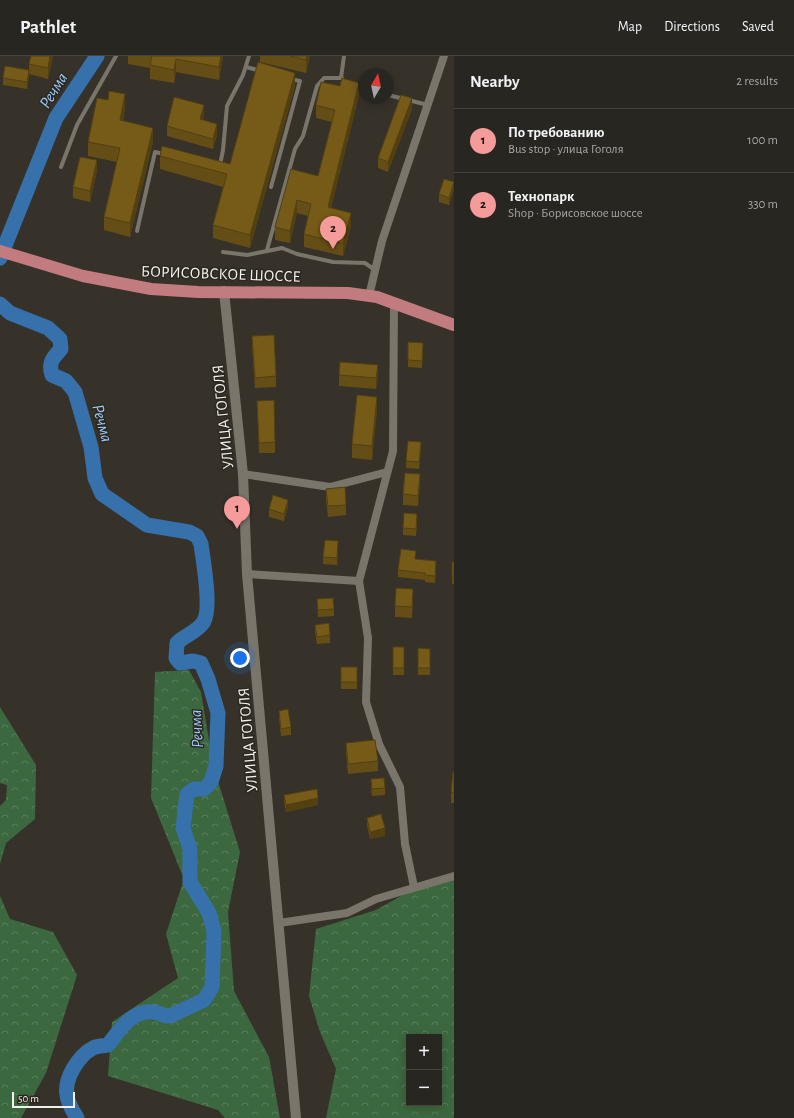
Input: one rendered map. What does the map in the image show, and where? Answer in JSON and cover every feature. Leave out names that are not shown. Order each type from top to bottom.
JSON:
[{"type":"main road","name":"БОРИСОВСКОЕ ШОССЕ","points":[[0,251],[83,276],[131,286],[181,291],[281,291],[369,296],[394,302],[454,325]]},
{"type":"street","points":[[369,296],[382,241],[444,56]]},
{"type":"street","name":"УЛИЦА ГОГОЛЯ","points":[[224,292],[243,474],[247,574],[296,1118]]},
{"type":"street","points":[[394,302],[392,451],[359,581],[368,638],[366,702],[379,744],[400,787],[405,844],[414,887]]},
{"type":"street","points":[[243,474],[330,487],[387,472]]},
{"type":"street","points":[[247,574],[359,581]]},
{"type":"street","points":[[279,923],[347,913],[376,899],[454,876]]},
{"type":"lane","points":[[61,167],[77,125],[116,56]]},
{"type":"lane","points":[[213,163],[220,164],[223,150],[227,106],[246,67],[249,56]]},
{"type":"lane","points":[[341,78],[344,56]]},
{"type":"lane","points":[[246,67],[266,72]]},
{"type":"lane","points":[[271,187],[300,81],[286,78]]},
{"type":"lane","points":[[267,250],[295,149],[303,136],[317,86],[324,78],[341,78],[346,81]]},
{"type":"lane","points":[[352,84],[358,86]]},
{"type":"lane","points":[[394,96],[428,105]]},
{"type":"lane","points":[[137,231],[156,152],[170,155]]},
{"type":"lane","points":[[223,252],[247,255],[282,248],[297,254],[333,262],[365,263],[376,270]]},
{"type":"green space","points":[[189,670],[201,692],[213,765],[240,852],[228,912],[234,991],[269,1057],[280,1118],[225,1118],[218,1110],[108,1076],[112,1022],[178,978],[166,934],[184,879],[151,798],[155,672]]},
{"type":"green space","points":[[0,707],[36,765],[35,819],[6,843],[0,864],[0,806],[6,800],[7,785],[0,783]]},
{"type":"green space","points":[[454,874],[454,1118],[326,1118],[336,1069],[320,1032],[309,996],[316,929],[376,910],[419,886]]},
{"type":"green space","points":[[0,896],[10,919],[53,932],[77,975],[46,1073],[21,1118],[0,1118]]},
{"type":"building","points":[[31,56],[50,56],[48,68],[29,64]]},
{"type":"building","points":[[152,56],[221,56],[219,67],[176,59],[174,70],[150,65]]},
{"type":"building","points":[[290,56],[307,56],[306,60]]},
{"type":"building","points":[[258,62],[295,73],[250,235],[213,225],[227,174],[160,156],[162,146],[230,164]]},
{"type":"building","points":[[5,66],[29,70],[27,82],[3,78]]},
{"type":"building","points":[[342,78],[358,83],[328,207],[351,213],[343,244],[304,234],[311,204],[297,200],[290,231],[275,227],[291,169],[318,176],[335,110],[316,105],[321,82],[340,86]]},
{"type":"building","points":[[109,91],[125,94],[120,120],[153,128],[130,223],[104,217],[120,148],[88,142],[97,98],[108,100]]},
{"type":"building","points":[[401,95],[412,98],[388,162],[378,158]]},
{"type":"building","points":[[174,97],[204,105],[200,119],[217,124],[213,139],[167,126]]},
{"type":"building","points":[[80,157],[97,160],[90,191],[73,187]]},
{"type":"building","points":[[444,179],[454,182],[449,198],[439,194]]},
{"type":"building","points":[[274,335],[276,376],[255,378],[252,336]]},
{"type":"building","points":[[408,342],[423,343],[422,361],[408,360]]},
{"type":"building","points":[[340,362],[378,365],[376,378],[339,375]]},
{"type":"building","points":[[357,395],[377,397],[372,446],[352,444]]},
{"type":"building","points":[[274,400],[275,442],[259,443],[257,401]]},
{"type":"building","points":[[408,441],[421,442],[419,462],[406,461]]},
{"type":"building","points":[[405,473],[420,474],[418,496],[403,494]]},
{"type":"building","points":[[345,487],[346,505],[328,506],[326,489]]},
{"type":"building","points":[[273,495],[288,500],[284,514],[269,509]]},
{"type":"building","points":[[404,513],[417,514],[416,529],[403,528]]},
{"type":"building","points":[[325,540],[338,541],[337,558],[323,557]]},
{"type":"building","points":[[401,549],[416,551],[415,559],[436,561],[435,576],[425,575],[425,573],[398,570]]},
{"type":"building","points":[[452,562],[454,562],[454,577],[452,577]]},
{"type":"building","points":[[396,588],[413,589],[412,607],[395,606]]},
{"type":"building","points":[[333,598],[334,609],[318,610],[317,599]]},
{"type":"building","points":[[329,623],[330,635],[317,637],[315,625]]},
{"type":"building","points":[[393,647],[404,647],[404,668],[393,668]]},
{"type":"building","points":[[418,648],[430,649],[430,668],[418,668]]},
{"type":"building","points":[[341,667],[357,667],[357,682],[341,682]]},
{"type":"building","points":[[288,709],[291,727],[281,729],[279,711]]},
{"type":"building","points":[[375,740],[378,761],[348,764],[346,743]]},
{"type":"building","points":[[454,772],[454,793],[451,792]]},
{"type":"building","points":[[384,778],[385,788],[372,789],[371,779]]},
{"type":"building","points":[[317,789],[318,798],[286,805],[284,795]]},
{"type":"building","points":[[381,814],[385,828],[370,832],[367,818]]},
{"type":"waterway","name":"Речма","points":[[0,258],[56,118],[97,56]]},
{"type":"waterway","name":"Речма","points":[[0,304],[10,313],[48,328],[60,339],[61,349],[51,363],[52,375],[66,381],[75,392],[91,447],[95,478],[102,494],[147,525],[189,532],[197,536],[201,544],[205,573],[207,598],[205,618],[199,627],[177,643],[176,658],[180,663],[193,661],[201,663],[208,679],[218,713],[216,766],[211,782],[204,789],[194,789],[187,794],[183,828],[190,849],[190,882],[209,913],[214,931],[212,987],[204,1000],[170,1016],[153,1012],[138,1014],[122,1027],[108,1045],[93,1048],[82,1056],[73,1068],[67,1089],[68,1101],[77,1118]]},
{"type":"place","name":"Технопарк","points":[[333,249]]},
{"type":"place","name":"По требованию","points":[[237,529]]}]
